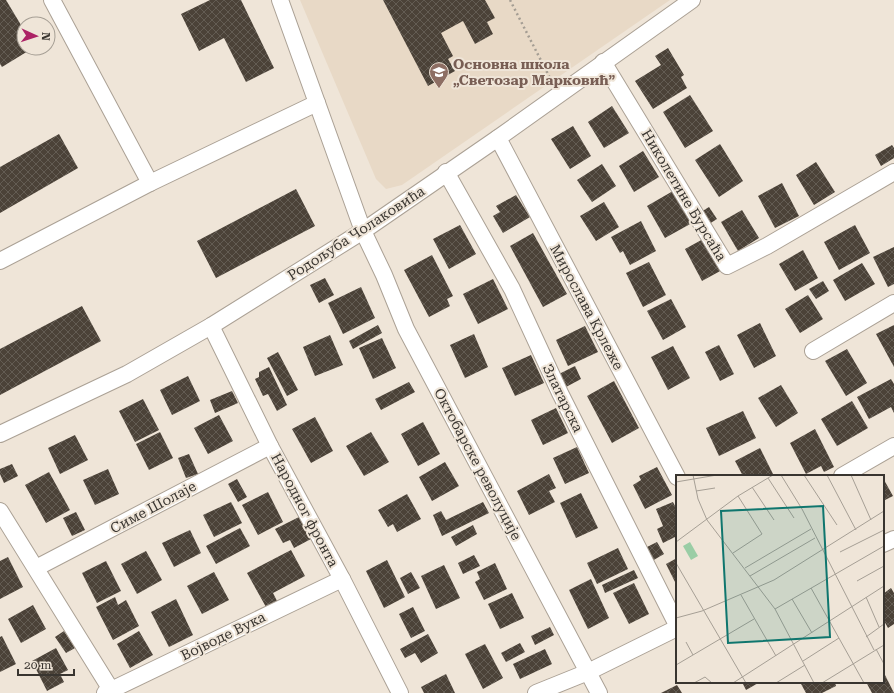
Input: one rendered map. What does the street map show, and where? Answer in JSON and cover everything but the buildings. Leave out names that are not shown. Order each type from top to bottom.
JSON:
[{"type":"street","points":[[52,0],[150,183]]},
{"type":"street","name":"Октобарске револуције","points":[[280,0],[363,231],[384,275],[406,329],[599,693]]},
{"type":"street","name":"Родољуба Чолаковића","points":[[0,434],[127,374],[211,326],[363,231],[446,172],[498,138],[692,0]]},
{"type":"street","name":"Николетине Бурсаћа","points":[[603,62],[727,266],[767,246],[894,172]]},
{"type":"street","points":[[0,261],[150,183],[317,103]]},
{"type":"street","name":"Мирослава Крлеже","points":[[498,138],[676,475]]},
{"type":"street","name":"Златарска","points":[[446,172],[512,289],[560,393],[676,623]]},
{"type":"street","points":[[813,351],[894,303]]},
{"type":"street","name":"Народног фронта","points":[[211,326],[270,446],[342,579],[400,693]]},
{"type":"street","name":"Симе Шолаје","points":[[36,568],[270,446]]},
{"type":"street","points":[[844,475],[894,446]]},
{"type":"street","points":[[0,512],[36,568],[110,692]]},
{"type":"street","points":[[884,544],[894,539]]},
{"type":"street","name":"Војводе Вука","points":[[110,692],[342,579]]},
{"type":"street","points":[[536,693],[588,672],[676,628]]},
{"type":"path","points":[[510,0],[558,94]]},
{"type":"shaded area","name":"Основна школа „Светозар Марковић”","points":[[300,0],[670,0],[402,185],[386,189],[376,179]]},
{"type":"place","name":"Основна школа „Светозар Марковић”","points":[[439,89]]}]
